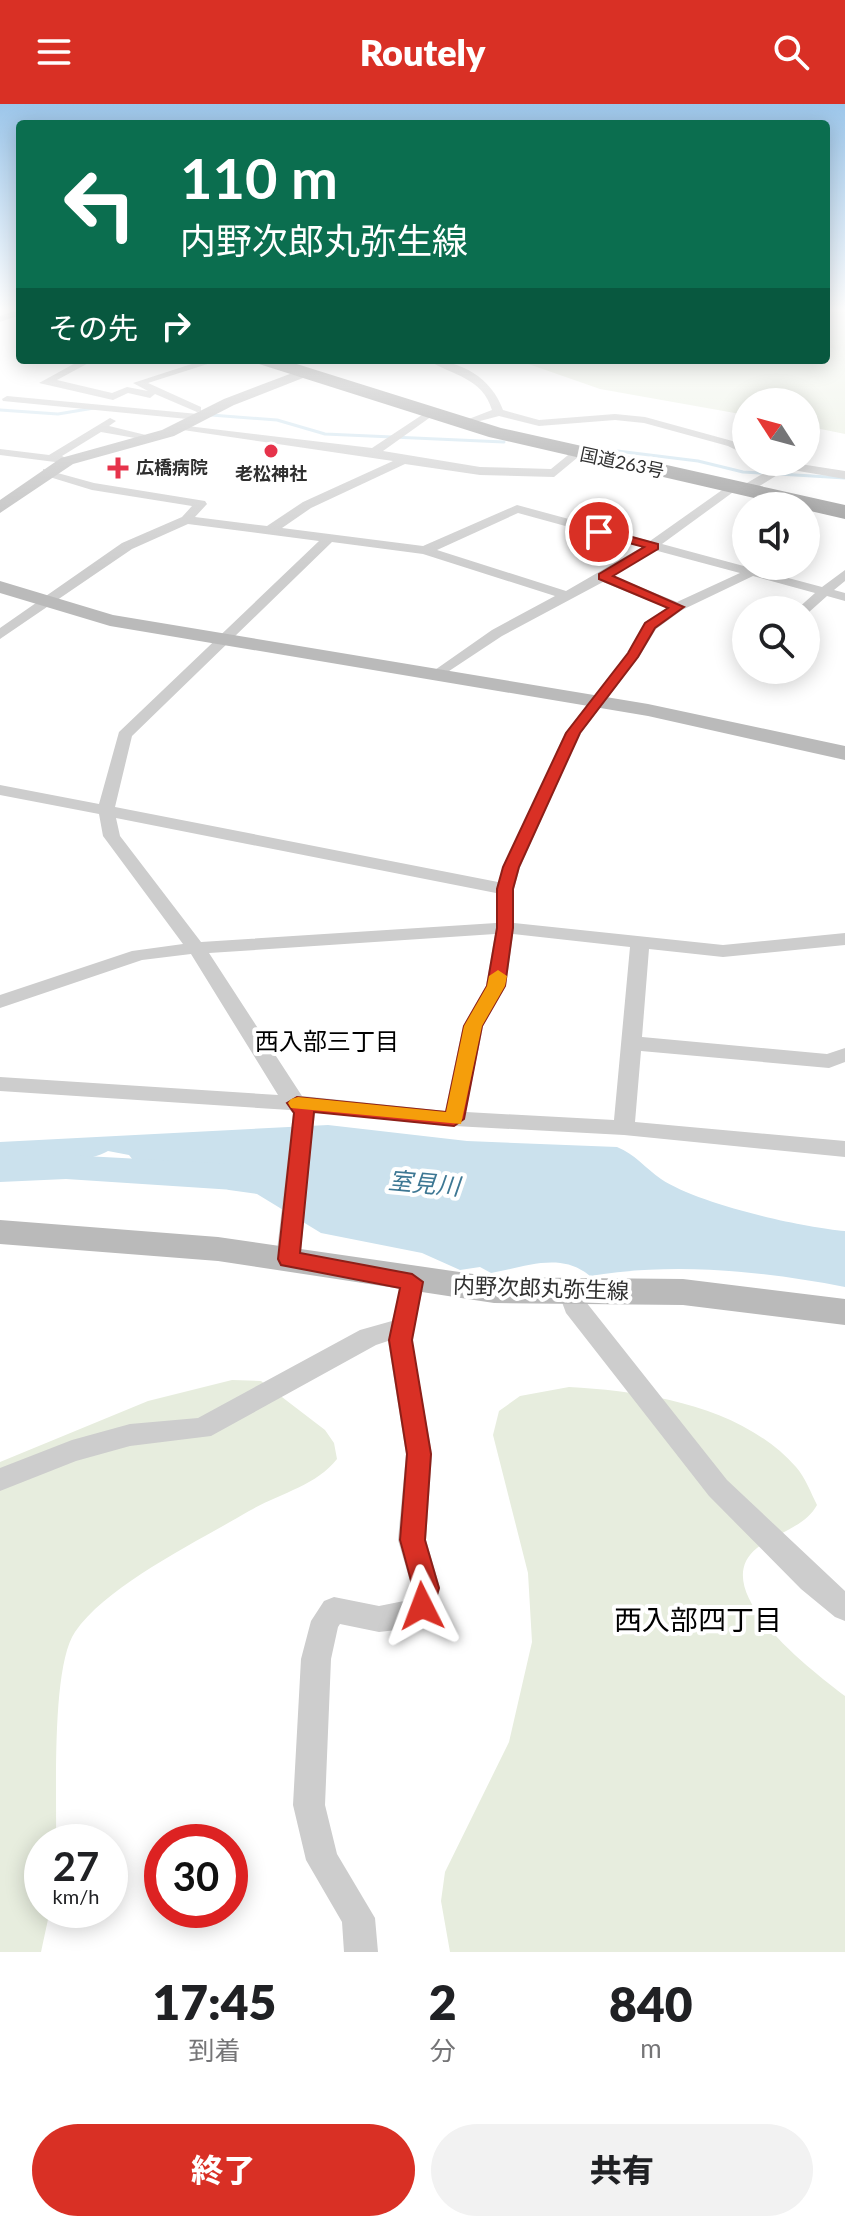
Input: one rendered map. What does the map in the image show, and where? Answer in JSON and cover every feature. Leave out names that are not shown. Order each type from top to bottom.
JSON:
[{"type":"highway","name":"国道263号","points":[[377,397],[428,414],[577,453],[845,512]]},
{"type":"street","points":[[162,397],[201,415]]},
{"type":"street","points":[[55,464],[152,438],[183,427],[201,415],[244,397]]},
{"type":"street","points":[[493,397],[498,412]]},
{"type":"street","points":[[3,401],[201,415]]},
{"type":"street","points":[[465,424],[498,412],[539,423],[615,417],[645,420],[732,444]]},
{"type":"street","points":[[374,452],[428,414]]},
{"type":"street","points":[[3,501],[105,424],[152,438]]},
{"type":"street","points":[[183,427],[374,452],[404,460],[480,471],[554,473],[577,453]]},
{"type":"street","points":[[0,452],[55,464],[92,486],[201,504],[186,520],[127,546],[0,635]]},
{"type":"street","points":[[272,529],[307,505],[404,460]]},
{"type":"street","points":[[820,473],[845,475]]},
{"type":"street","points":[[437,675],[497,633],[603,577],[654,546],[689,515],[760,476]]},
{"type":"street","points":[[425,550],[517,509],[732,567]]},
{"type":"street","points":[[186,520],[425,550],[568,596]]},
{"type":"street","points":[[288,1254],[300,1108],[196,948],[112,836],[106,810],[125,735],[330,537]]},
{"type":"street","points":[[819,596],[845,574]]},
{"type":"street","points":[[603,577],[677,607]]},
{"type":"street","points":[[454,1119],[473,1026],[496,986],[505,928],[505,889],[511,867],[573,733],[634,654],[650,626],[677,607],[735,580]]},
{"type":"street","points":[[781,580],[845,597]]},
{"type":"street","points":[[0,587],[110,620],[714,723],[845,753]]},
{"type":"street","points":[[0,790],[505,889]]},
{"type":"street","points":[[0,1002],[139,955],[196,948],[505,928],[748,951],[845,939]]},
{"type":"street","points":[[624,1128],[640,941]]},
{"type":"street","points":[[630,1043],[829,1061],[845,1055]]},
{"type":"street","points":[[0,1084],[454,1119],[624,1128],[845,1149]]},
{"type":"street","name":"内野次郎丸弥生線","points":[[0,1232],[68,1234],[288,1254],[412,1282],[571,1294],[695,1292],[787,1301],[845,1312]]},
{"type":"street","points":[[361,1952],[358,1918],[322,1860],[309,1805],[316,1659],[325,1621],[334,1610],[379,1619],[414,1615],[422,1606],[426,1588],[412,1540],[419,1454],[402,1367],[402,1328],[412,1282]]},
{"type":"street","points":[[571,1294],[575,1306],[718,1488],[746,1512],[813,1583],[845,1608]]},
{"type":"street","points":[[0,1480],[72,1451],[130,1435],[202,1428],[369,1337],[402,1328]]},
{"type":"green space","points":[[646,397],[732,397],[732,413]]},
{"type":"green space","points":[[820,397],[845,397],[845,434],[820,429]]},
{"type":"green space","points":[[232,1380],[261,1381],[325,1430],[334,1443],[337,1459],[308,1483],[249,1511],[131,1581],[90,1614],[75,1632],[67,1649],[59,1702],[56,1824],[24,1824],[24,1928],[46,1928],[41,1952],[0,1952],[0,1462],[148,1401]]},
{"type":"green space","points":[[569,1387],[660,1398],[721,1416],[749,1429],[774,1446],[796,1467],[808,1485],[817,1505],[812,1513],[757,1548],[744,1565],[744,1586],[770,1629],[811,1669],[845,1696],[845,1952],[450,1952],[441,1901],[445,1872],[509,1742],[532,1642],[528,1573],[493,1435],[499,1411],[520,1396]]},
{"type":"water","points":[[328,1125],[467,1141],[617,1147],[635,1157],[661,1179],[699,1197],[802,1225],[845,1231],[845,1287],[718,1270],[654,1270],[590,1276],[579,1268],[555,1262],[491,1273],[480,1267],[460,1270],[422,1253],[321,1233],[257,1194],[229,1190],[172,1165],[133,1160],[129,1155],[108,1151],[71,1161],[0,1164],[0,1142]]},
{"type":"waterway","points":[[0,410],[58,414],[94,408]]},
{"type":"waterway","points":[[211,415],[277,420],[325,434],[504,442]]},
{"type":"waterway","points":[[585,447],[698,461],[743,472],[845,478]]},
{"type":"waterway","name":"室見川","points":[[0,1169],[66,1167],[234,1177]]},
{"type":"slow traffic","points":[[298,1103],[454,1119],[473,1026],[496,986],[498,976]]},
{"type":"place","name":"老松神社","points":[[271,451]]},
{"type":"place","name":"広橋病院","points":[[118,468]]},
{"type":"district","name":"西入部三丁目","points":[[327,1042]]},
{"type":"district","name":"西入部四丁目","points":[[698,1620]]},
{"type":"route","points":[[422,1606],[426,1588],[412,1540],[419,1454],[402,1367],[400,1340],[412,1282],[288,1259],[304,1112],[297,1103],[454,1119],[473,1026],[496,986],[505,928],[505,889],[511,867],[573,733],[634,654],[650,626],[677,607],[603,577],[654,546],[599,532]]}]
